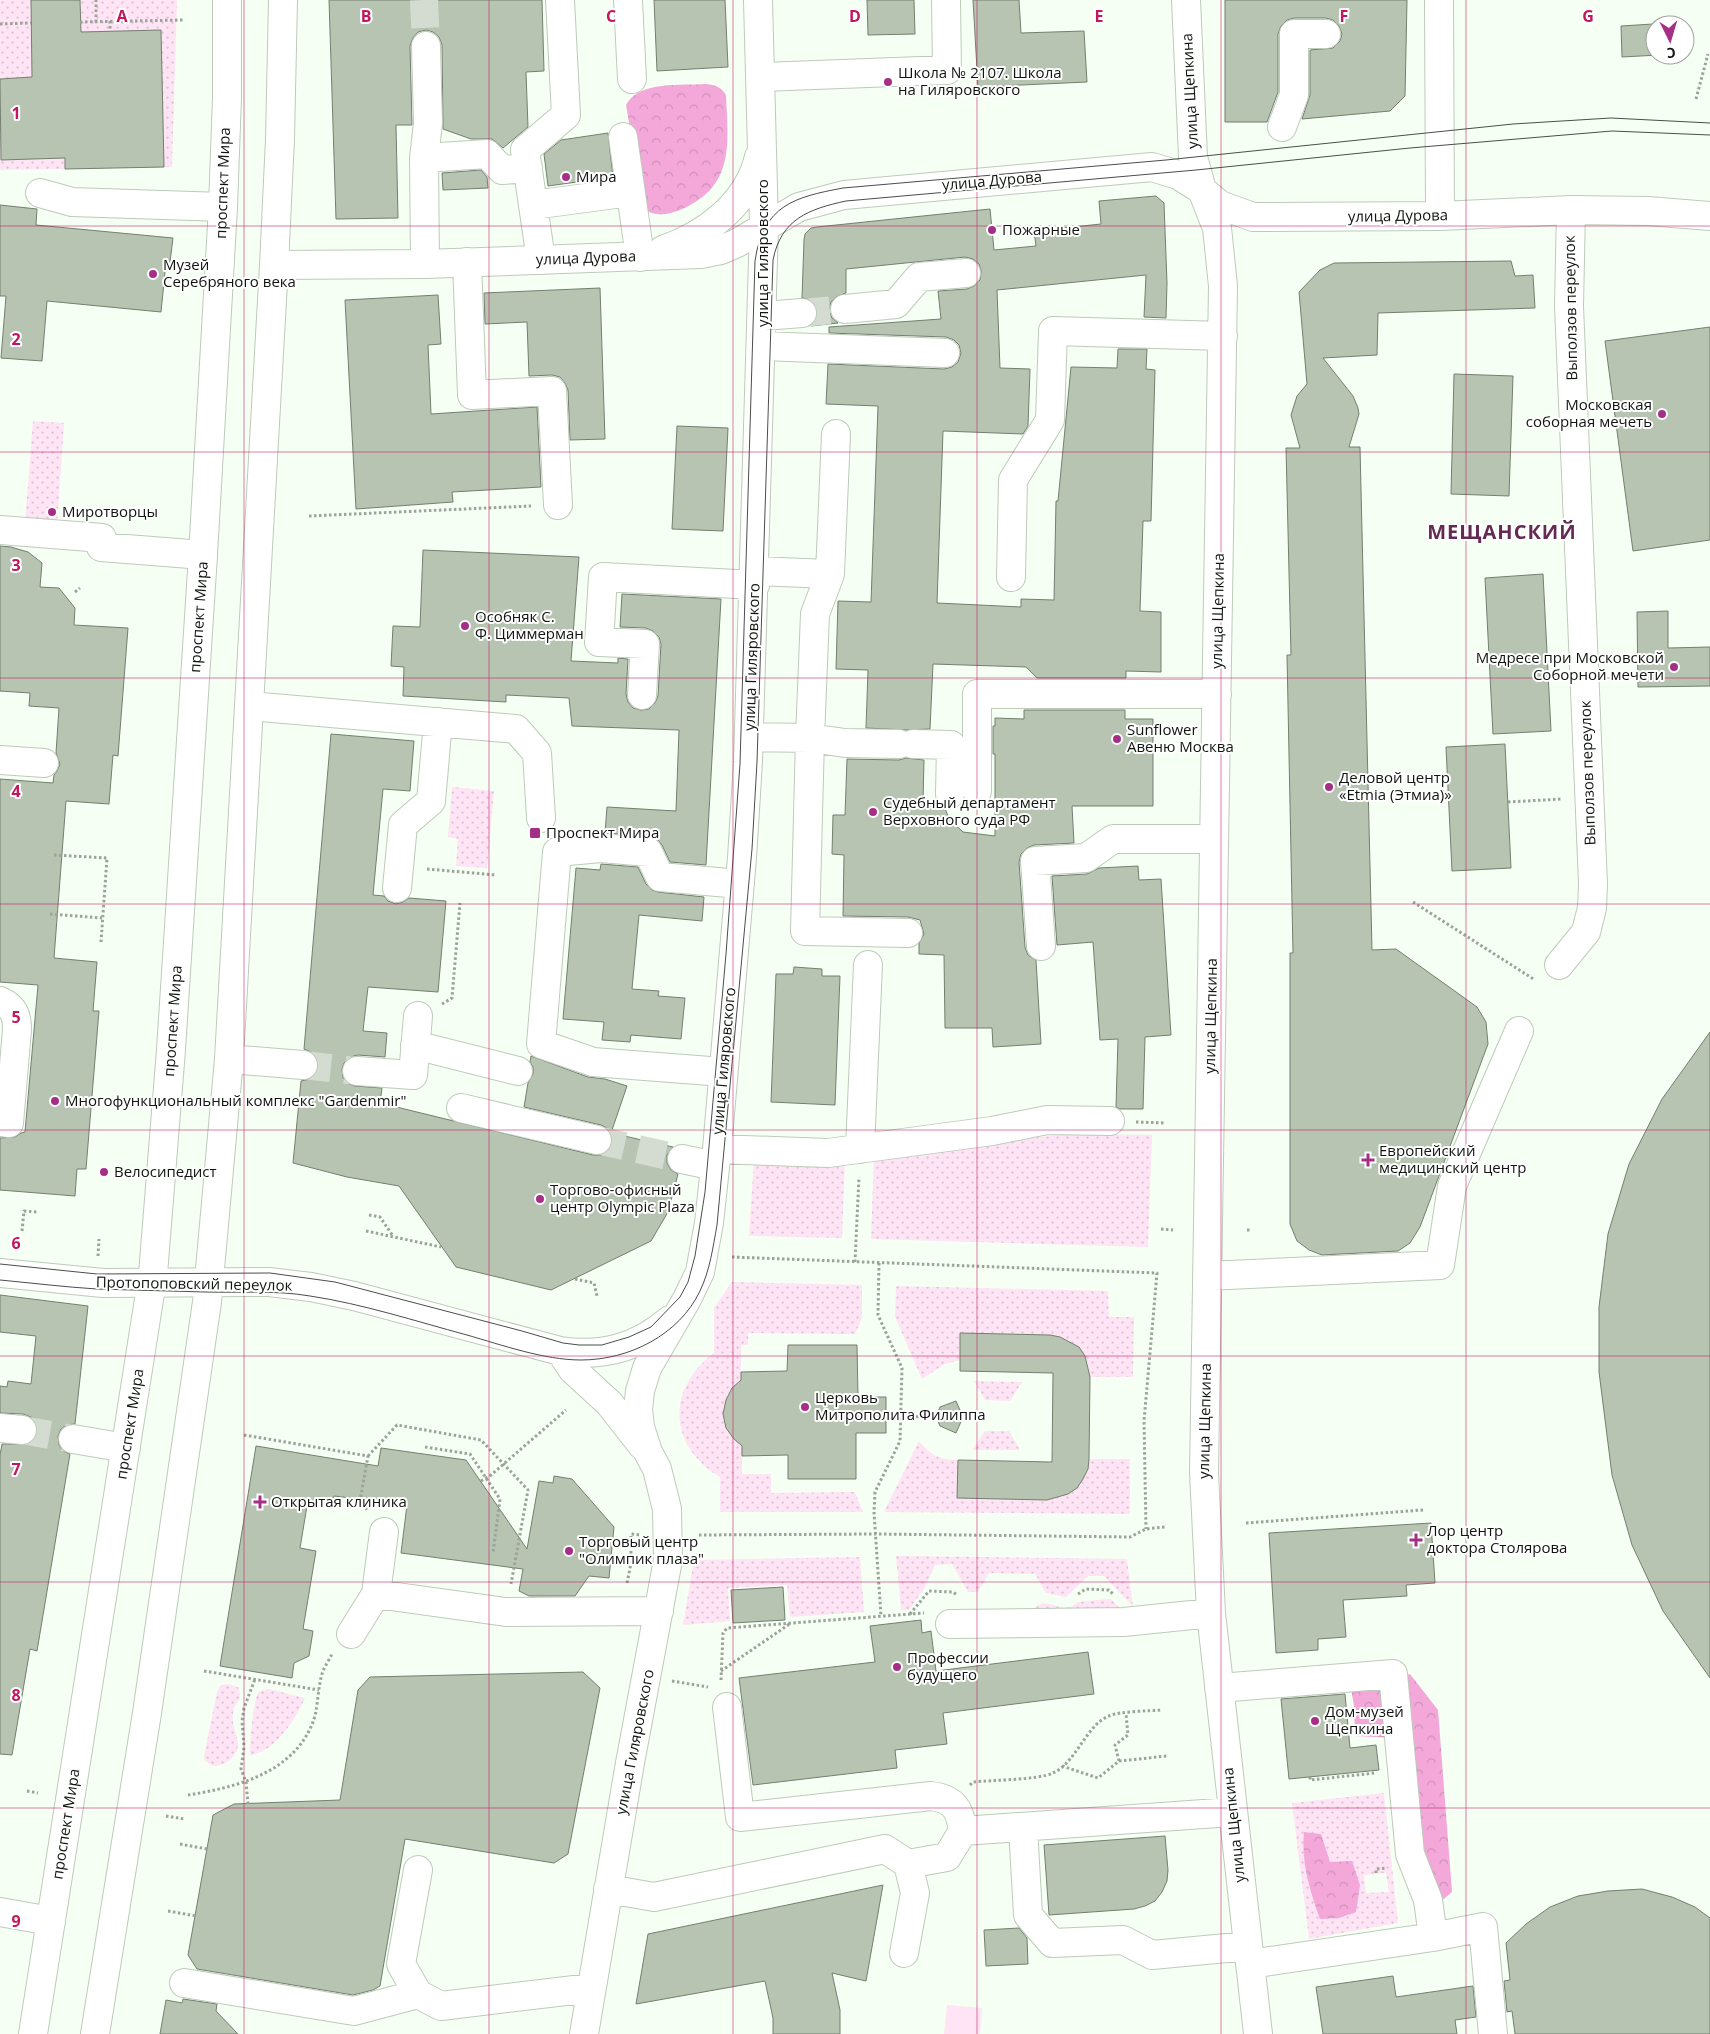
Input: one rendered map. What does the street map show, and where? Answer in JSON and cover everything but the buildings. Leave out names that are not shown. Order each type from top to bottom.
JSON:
[{"type":"main road","name":"проспект Мира","points":[[33,2034],[152,1282],[172,1050],[203,555],[223,207],[227,97],[227,0]]},
{"type":"main road","points":[[95,2034],[147,1713],[208,1283],[230,1059],[274,266],[280,139],[283,0]]},
{"type":"main road","points":[[541,260],[525,150],[566,115],[560,0]]},
{"type":"main road","points":[[628,0],[632,79]]},
{"type":"main road","name":"улица Гиляровского","points":[[584,2034],[630,1763],[668,1560],[667,1509],[657,1469],[648,1452],[640,1428],[638,1410],[640,1391],[647,1368],[695,1284],[704,1256],[716,1157],[740,884],[750,737],[763,316],[764,226],[758,0]]},
{"type":"main road","points":[[760,77],[947,70],[946,0]]},
{"type":"main road","name":"улица Щепкина","points":[[1186,0],[1191,139],[1202,190],[1217,228],[1224,286],[1204,1473],[1211,1613],[1258,2034]]},
{"type":"main road","points":[[1439,0],[1438,120],[1440,216]]},
{"type":"main road","points":[[1282,127],[1294,95],[1294,34],[1326,34]]},
{"type":"main road","points":[[424,264],[424,158],[428,123],[426,46]]},
{"type":"main road","points":[[623,137],[640,257],[665,250],[696,236],[725,214],[744,192],[756,169],[762,142]]},
{"type":"main road","points":[[1152,167],[1166,160],[1191,139]]},
{"type":"main road","points":[[424,158],[487,154],[502,170],[528,168]]},
{"type":"main road","name":"улица Дурова","points":[[274,266],[424,264],[701,254],[721,250],[737,243],[799,207],[844,194],[1152,167],[1178,175],[1202,190],[1220,205],[1253,217],[1440,216],[1572,210],[1648,211],[1710,216]]},
{"type":"main road","points":[[534,205],[630,192]]},
{"type":"main road","points":[[40,193],[72,202],[223,207]]},
{"type":"main road","name":"Выползов переулок","points":[[1551,975],[1586,932],[1592,908],[1593,884],[1568,306],[1572,210]]},
{"type":"main road","points":[[467,262],[472,395],[552,390],[558,505]]},
{"type":"main road","points":[[845,309],[896,304],[919,277],[966,273]]},
{"type":"main road","points":[[763,316],[802,313]]},
{"type":"main road","points":[[1011,577],[1014,480],[1050,420],[1053,331],[1223,336]]},
{"type":"main road","points":[[762,346],[945,353]]},
{"type":"main road","points":[[836,434],[830,574],[815,614],[805,931],[908,933]]},
{"type":"main road","points":[[0,530],[102,538],[101,548],[203,555]]},
{"type":"main road","points":[[642,695],[645,644],[599,642],[603,577],[755,578],[830,574]]},
{"type":"main road","points":[[977,791],[977,694],[1217,694]]},
{"type":"main road","points":[[250,706],[516,729],[537,753],[541,818]]},
{"type":"main road","points":[[398,877],[403,825],[431,801],[438,722]]},
{"type":"main road","points":[[750,737],[810,738],[845,743],[951,745],[950,794]]},
{"type":"main road","points":[[0,760],[44,763]]},
{"type":"main road","points":[[1041,946],[1035,861],[1086,858],[1114,839],[1214,839]]},
{"type":"main road","points":[[723,1072],[593,1062],[541,1044],[557,852],[601,848],[648,852],[660,877],[740,884]]},
{"type":"main road","points":[[860,1149],[868,964]]},
{"type":"main road","points":[[0,1001],[9,1005],[14,1010],[17,1018],[17,1030],[9,1122],[0,1122]]},
{"type":"main road","points":[[357,1070],[413,1075],[418,1016]]},
{"type":"main road","points":[[1207,1276],[1440,1265],[1452,1186],[1519,1031]]},
{"type":"main road","points":[[415,1045],[518,1070]]},
{"type":"main road","points":[[230,1059],[303,1065]]},
{"type":"main road","points":[[461,1108],[597,1140]]},
{"type":"main road","points":[[682,1159],[828,1153],[992,1131],[1047,1120],[1110,1121]]},
{"type":"main road","name":"Протопоповский переулок","points":[[0,1273],[96,1283],[268,1282],[311,1287],[354,1296],[560,1351]]},
{"type":"main road","name":"улица Гиляровского","points":[[560,1351],[579,1353],[600,1352],[631,1345],[647,1338],[681,1308]]},
{"type":"main road","name":"улица Гиляровского","points":[[560,1351],[573,1370],[609,1402],[648,1452]]},
{"type":"main road","points":[[73,1439],[126,1448]]},
{"type":"main road","points":[[351,1634],[376,1594],[384,1532]]},
{"type":"main road","points":[[376,1594],[506,1612],[659,1611]]},
{"type":"main road","points":[[950,1624],[1124,1622],[1211,1613]]},
{"type":"main road","points":[[1219,1688],[1393,1674],[1410,1854],[1428,1900],[1432,1937]]},
{"type":"main road","points":[[724,1698],[740,1817],[931,1796],[943,1798],[954,1804],[961,1816],[963,1831],[947,1857],[908,1864]]},
{"type":"main road","points":[[963,1831],[1232,1812]]},
{"type":"main road","points":[[1023,1827],[1028,1915],[1052,1943],[1123,1940],[1152,1955],[1249,1955],[1432,1937],[1483,1927],[1492,2034]]},
{"type":"main road","points":[[608,1889],[654,1897],[886,1849],[908,1864],[915,1893],[904,1953]]},
{"type":"main road","points":[[418,1870],[401,1964],[418,1994],[441,2006],[591,1988]]},
{"type":"main road","points":[[0,1912],[51,1921]]},
{"type":"main road","points":[[184,1983],[352,2022],[418,1994]]},
{"type":"path","points":[[96,0],[96,22]]},
{"type":"path","points":[[80,22],[183,20]]},
{"type":"path","points":[[110,21],[110,31]]},
{"type":"path","points":[[0,24],[31,23]]},
{"type":"path","points":[[1696,99],[1708,54]]},
{"type":"path","points":[[309,516],[558,505]]},
{"type":"path","points":[[75,592],[80,588]]},
{"type":"path","points":[[1508,802],[1554,799]]},
{"type":"path","points":[[54,854],[107,858],[101,942]]},
{"type":"path","points":[[398,877],[496,875]]},
{"type":"path","points":[[1413,902],[1551,975]]},
{"type":"path","points":[[418,1016],[452,998],[460,903]]},
{"type":"path","points":[[50,914],[102,918]]},
{"type":"path","points":[[855,1262],[860,1149]]},
{"type":"path","points":[[22,1232],[24,1211],[37,1212]]},
{"type":"path","points":[[369,1215],[380,1218],[394,1236]]},
{"type":"path","points":[[1161,1229],[1173,1230]]},
{"type":"path","points":[[366,1231],[441,1247]]},
{"type":"path","points":[[97,1263],[99,1239]]},
{"type":"path","points":[[732,1257],[1157,1273],[1144,1421],[1146,1529]]},
{"type":"path","points":[[879,1263],[878,1315],[902,1368],[900,1441],[875,1492],[882,1616]]},
{"type":"path","points":[[575,1279],[594,1283],[597,1296]]},
{"type":"path","points":[[481,1481],[504,1464],[566,1410]]},
{"type":"path","points":[[886,1416],[926,1417]]},
{"type":"path","points":[[384,1532],[360,1501],[368,1456],[397,1425],[481,1440],[528,1490],[506,1612]]},
{"type":"path","points":[[244,1435],[368,1456]]},
{"type":"path","points":[[425,1447],[470,1454],[500,1499],[493,1553]]},
{"type":"path","points":[[1246,1523],[1423,1510]]},
{"type":"path","points":[[699,1535],[876,1534],[1130,1537],[1146,1529],[1165,1527]]},
{"type":"path","points":[[623,1611],[631,1563],[631,1534]]},
{"type":"path","points":[[672,1681],[724,1698],[721,1671],[722,1633],[727,1628],[928,1612],[950,1624]]},
{"type":"path","points":[[721,1671],[792,1623]]},
{"type":"path","points":[[188,1795],[223,1789],[256,1779],[281,1763],[304,1740],[314,1717],[322,1673],[333,1653],[351,1634]]},
{"type":"path","points":[[204,1671],[320,1690]]},
{"type":"path","points":[[248,1804],[246,1782],[241,1769],[244,1747],[242,1721],[244,1708],[255,1679]]},
{"type":"path","points":[[954,1804],[973,1782],[1042,1776],[1054,1773],[1100,1721],[1110,1715],[1162,1710]]},
{"type":"path","points":[[1119,1761],[1115,1745],[1128,1735],[1126,1714]]},
{"type":"path","points":[[1062,1766],[1098,1778],[1119,1761],[1167,1756]]},
{"type":"path","points":[[27,1792],[38,1793]]},
{"type":"path","points":[[166,1816],[184,1818]]},
{"type":"path","points":[[180,1844],[207,1849]]},
{"type":"path","points":[[168,1911],[196,1916]]},
{"type":"shaded area","points":[[0,0],[177,0],[172,167],[0,170]]},
{"type":"shaded area","points":[[33,421],[64,423],[57,525],[25,523]]},
{"type":"shaded area","points":[[452,787],[494,791],[487,868],[456,866],[458,839],[448,837]]},
{"type":"shaded area","points":[[1072,1134],[1152,1135],[1148,1247],[871,1239],[874,1156],[943,1146]]},
{"type":"shaded area","points":[[754,1159],[845,1160],[842,1238],[749,1236]]},
{"type":"shaded area","points":[[732,1282],[862,1285],[862,1318],[855,1334],[748,1333],[748,1345],[741,1345],[741,1380],[728,1396],[724,1413],[728,1430],[742,1446],[742,1474],[771,1474],[771,1493],[855,1492],[863,1512],[720,1512],[720,1477],[703,1464],[690,1450],[683,1434],[679,1417],[681,1400],[687,1383],[698,1367],[714,1353],[714,1308]]},
{"type":"shaded area","points":[[896,1286],[1108,1291],[1109,1317],[1134,1317],[1133,1377],[1090,1377],[1089,1368],[1083,1354],[1073,1343],[1059,1337],[1050,1335],[960,1333],[960,1360],[945,1364],[922,1379],[895,1317]]},
{"type":"shaded area","points":[[974,1381],[1022,1382],[1010,1401],[985,1400]]},
{"type":"shaded area","points":[[985,1431],[1009,1431],[1020,1450],[972,1450]]},
{"type":"shaded area","points":[[919,1441],[936,1456],[958,1460],[1047,1499],[1063,1495],[1076,1487],[1085,1475],[1089,1459],[1130,1459],[1130,1514],[884,1512]]},
{"type":"shaded area","points":[[896,1556],[1127,1559],[1133,1607],[1104,1576],[1088,1576],[1066,1597],[1046,1593],[1035,1574],[989,1573],[978,1592],[968,1592],[952,1564],[935,1565],[924,1589],[909,1610],[901,1610]]},
{"type":"shaded area","points":[[860,1557],[864,1612],[790,1617],[787,1585],[728,1588],[730,1621],[683,1625],[694,1560]]},
{"type":"shaded area","points":[[1111,1599],[1126,1614],[1029,1615],[1041,1604],[1064,1608],[1073,1606],[1077,1602]]},
{"type":"shaded area","points":[[227,1684],[238,1687],[240,1692],[233,1713],[238,1748],[231,1759],[220,1765],[213,1766],[205,1761],[204,1756],[217,1692],[221,1685]]},
{"type":"shaded area","points":[[269,1689],[305,1698],[284,1733],[268,1748],[250,1755],[256,1697],[259,1692]]},
{"type":"shaded area","points":[[1384,1793],[1398,1923],[1309,1939],[1292,1803]],"holes":[[[1386,1873],[1389,1892],[1366,1893],[1364,1875]]]},
{"type":"shaded area","points":[[947,2005],[982,2008],[980,2034],[944,2034]]},
{"type":"green space","points":[[706,84],[718,87],[726,95],[727,147],[719,177],[711,189],[698,201],[680,210],[661,214],[648,212],[644,209],[626,105],[632,97],[641,91],[651,88]]},
{"type":"green space","points":[[1410,1674],[1438,1710],[1452,1892],[1439,1903],[1425,1892],[1396,1738],[1355,1736],[1354,1706],[1350,1682],[1387,1680]]},
{"type":"green space","points":[[1304,1832],[1321,1834],[1330,1862],[1352,1861],[1360,1885],[1356,1912],[1339,1918],[1320,1919],[1305,1865]]},
{"type":"tunnel","points":[[424,0],[426,46]]},
{"type":"tunnel","points":[[802,313],[845,309]]},
{"type":"tunnel","points":[[303,1065],[357,1071]]},
{"type":"tunnel","points":[[597,1140],[682,1159]]},
{"type":"tunnel","points":[[22,1430],[73,1439]]},
{"type":"tram line","points":[[0,1264],[97,1274],[270,1273],[335,1282],[563,1343],[579,1345],[602,1345],[629,1337],[651,1327],[680,1297],[688,1282],[695,1256],[705,1192],[726,954],[740,764],[755,261],[759,242],[765,227],[784,207],[810,195],[843,188],[1166,160],[1513,124],[1611,118],[1710,123]]},
{"type":"tram line","points":[[0,1280],[97,1289],[297,1294],[369,1308],[538,1355],[581,1360],[617,1355],[651,1342],[666,1332],[691,1307],[706,1275],[717,1225],[752,849],[757,762],[773,260],[783,235],[790,225],[799,218],[820,208],[846,201],[1196,170],[1410,148],[1612,131],[1710,135]]},
{"type":"place","name":"Школа № 2107. Школа на Гиляровского","points":[[888,82]]},
{"type":"place","name":"Мира","points":[[566,177]]},
{"type":"place","name":"Пожарные","points":[[992,230]]},
{"type":"place","name":"Музей Серебряного века","points":[[153,274]]},
{"type":"place","name":"Московская соборная мечеть","points":[[1662,414]]},
{"type":"place","name":"Миротворцы","points":[[52,512]]},
{"type":"place","name":"Особняк С. Ф. Циммерман","points":[[465,626]]},
{"type":"place","name":"Медресе при Московской Соборной мечети","points":[[1674,667]]},
{"type":"place","name":"Sunflower Авеню Москва","points":[[1117,739]]},
{"type":"place","name":"Деловой центр «Etmia (Этмиа)»","points":[[1329,787]]},
{"type":"place","name":"Судебный департамент Верховного суда РФ","points":[[873,812]]},
{"type":"place","name":"Проспект Мира","points":[[535,833]]},
{"type":"place","name":"Многофункциональный комплекс \"Gardenmir\"","points":[[55,1101]]},
{"type":"place","name":"Европейский медицинский центр","points":[[1368,1160]]},
{"type":"place","name":"Велосипедист","points":[[104,1172]]},
{"type":"place","name":"Торгово-офисный центр Olympic Plaza","points":[[540,1199]]},
{"type":"place","name":"Церковь Митрополита Филиппа","points":[[805,1407]]},
{"type":"place","name":"Открытая клиника","points":[[260,1502]]},
{"type":"place","name":"Лор центр доктора Столярова","points":[[1416,1540]]},
{"type":"place","name":"Торговый центр \"Олимпик плаза\"","points":[[569,1551]]},
{"type":"place","name":"Профессии будущего","points":[[897,1667]]},
{"type":"place","name":"Дом-музей Щепкина","points":[[1315,1721]]},
{"type":"district","name":"МЕЩАНСКИЙ","points":[[1502,532]]}]
